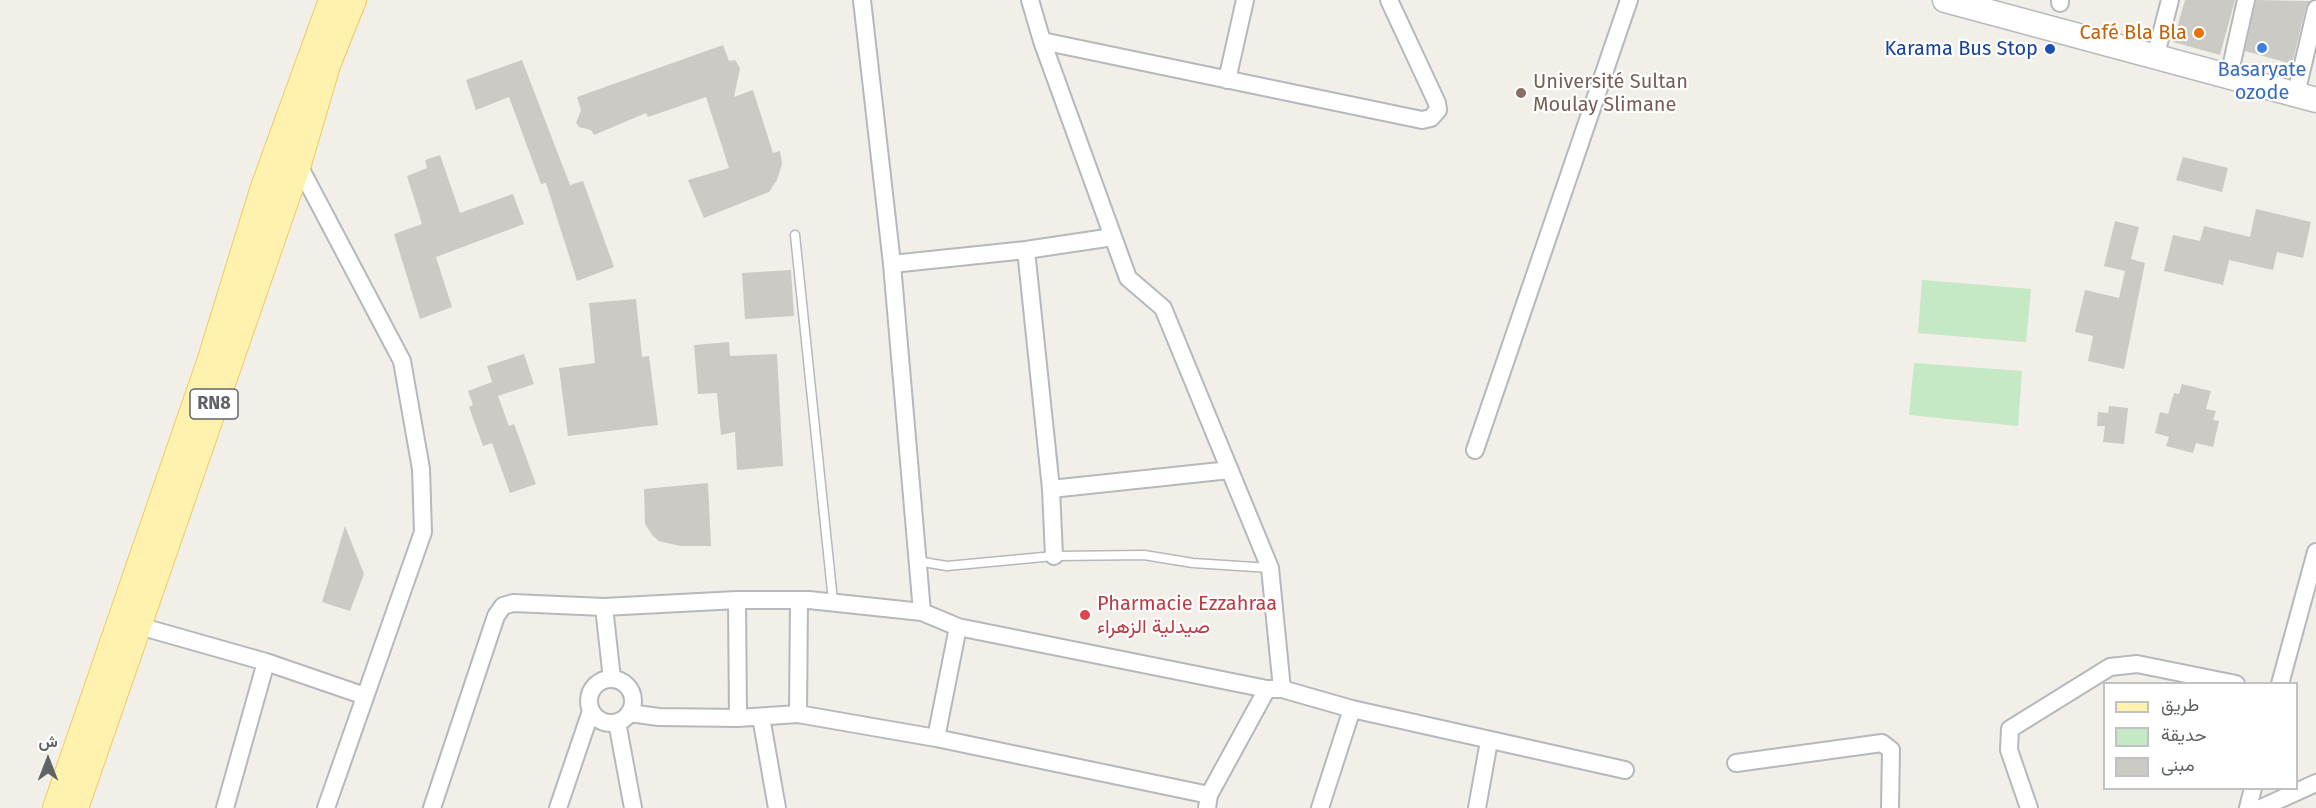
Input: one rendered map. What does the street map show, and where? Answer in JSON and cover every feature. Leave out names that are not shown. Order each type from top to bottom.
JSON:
[{"type":"main road","name":"RN8","points":[[56,808],[210,362],[263,190],[332,0]]},
{"type":"main road","name":"RN8","points":[[75,808],[298,164],[327,65],[353,0]]},
{"type":"street","points":[[862,0],[892,264],[922,612]]},
{"type":"street","points":[[591,711],[602,721],[623,718],[738,718],[798,714],[936,738],[1208,802],[1274,689],[1270,568],[1163,308],[1128,278],[1042,41],[1030,0]]},
{"type":"street","points":[[1227,80],[1245,0]]},
{"type":"street","points":[[1042,41],[1422,120],[1431,118],[1437,110],[1437,104],[1389,0]]},
{"type":"street","points":[[1475,450],[1629,0]]},
{"type":"street","points":[[1945,0],[2306,97],[2316,9]]},
{"type":"street","points":[[2155,58],[2170,0]]},
{"type":"street","points":[[2229,76],[2246,0]]},
{"type":"street","points":[[298,164],[402,361],[421,469],[423,532],[326,808]]},
{"type":"street","points":[[892,264],[1026,250],[1113,237]]},
{"type":"street","points":[[1026,250],[1051,489],[1054,556]]},
{"type":"street","points":[[1051,489],[1230,470]]},
{"type":"street","points":[[2281,682],[2316,552]]},
{"type":"street","points":[[737,600],[738,718]]},
{"type":"street","points":[[432,808],[496,616],[503,606],[513,603],[604,607],[737,600],[799,600],[833,601],[922,612],[958,627],[1274,689],[1489,741],[1625,770]]},
{"type":"street","points":[[798,714],[799,600]]},
{"type":"street","points":[[604,607],[612,679]]},
{"type":"street","points":[[138,626],[266,662],[365,696]]},
{"type":"street","points":[[936,738],[958,627]]},
{"type":"street","points":[[225,808],[266,662]]},
{"type":"street","points":[[2029,808],[2009,750],[2010,729],[2110,667],[2137,664],[2226,682]]},
{"type":"street","points":[[558,808],[591,711],[589,696],[598,683],[612,679],[626,685],[631,692],[632,706],[623,718],[633,808]]},
{"type":"street","points":[[1320,808],[1352,709]]},
{"type":"street","points":[[761,717],[777,808]]},
{"type":"street","points":[[1477,808],[1489,741]]},
{"type":"street","points":[[1736,763],[1882,743],[1891,750],[1890,808]]},
{"type":"street","points":[[2261,808],[2316,783]]},
{"type":"street","points":[[2248,808],[2253,790]]},
{"type":"lane","points":[[795,236],[833,601]]},
{"type":"lane","points":[[917,561],[947,566],[1054,556],[1144,555],[1193,563],[1270,568]]},
{"type":"green space","points":[[1922,280],[2031,289],[2026,342],[1918,333]]},
{"type":"green space","points":[[1914,363],[2022,371],[2018,426],[1909,415]]},
{"type":"building","points":[[2185,0],[2235,0],[2220,55],[2173,42]]},
{"type":"building","points":[[2256,0],[2310,1],[2306,7],[2292,64],[2245,51]]},
{"type":"building","points":[[723,45],[729,61],[735,60],[740,68],[734,97],[753,90],[773,153],[780,151],[782,164],[777,180],[769,192],[704,218],[688,180],[729,168],[706,97],[648,117],[646,113],[594,135],[591,130],[579,127],[576,123],[581,110],[577,97]]},
{"type":"building","points":[[522,60],[570,185],[583,181],[614,267],[577,281],[546,183],[541,184],[509,97],[476,110],[466,80]]},
{"type":"building","points":[[440,155],[460,213],[513,194],[524,224],[436,257],[452,307],[420,319],[394,234],[422,224],[407,176],[427,168],[425,160]]},
{"type":"building","points":[[2183,157],[2228,168],[2222,192],[2176,180]]},
{"type":"building","points":[[2256,209],[2311,222],[2303,258],[2277,252],[2273,270],[2229,260],[2223,285],[2164,271],[2173,235],[2200,241],[2204,226],[2250,237]]},
{"type":"building","points":[[2115,221],[2139,227],[2131,259],[2145,263],[2124,369],[2088,361],[2093,336],[2075,332],[2085,290],[2119,298],[2125,271],[2104,266]]},
{"type":"building","points":[[791,270],[794,316],[745,319],[742,273]]},
{"type":"building","points":[[636,299],[642,357],[649,356],[658,425],[568,436],[559,368],[595,363],[589,303]]},
{"type":"building","points":[[729,342],[730,356],[777,354],[783,466],[737,470],[735,432],[721,435],[717,393],[698,394],[694,345]]},
{"type":"building","points":[[524,354],[534,384],[498,396],[509,426],[514,424],[536,484],[510,493],[492,443],[483,446],[469,407],[473,405],[468,391],[492,382],[487,366]]},
{"type":"building","points":[[2182,384],[2211,391],[2206,409],[2216,411],[2213,420],[2219,421],[2213,447],[2196,443],[2193,453],[2166,446],[2169,437],[2155,433],[2160,412],[2168,414],[2174,393],[2179,394]]},
{"type":"building","points":[[2109,406],[2128,408],[2124,444],[2103,442],[2105,426],[2097,426],[2098,412],[2108,413]]},
{"type":"building","points":[[708,483],[711,546],[680,546],[659,541],[653,536],[645,524],[644,489]]},
{"type":"building","points":[[345,526],[364,574],[350,611],[322,602]]},
{"type":"place","name":"Café Bla Bla","points":[[2199,33]]},
{"type":"place","name":"Basaryate ozode","points":[[2262,48]]},
{"type":"place","name":"Karama Bus Stop","points":[[2050,49]]},
{"type":"place","name":"Université Sultan Moulay Slimane","points":[[1521,93]]},
{"type":"place","name":"Pharmacie Ezzahraa صيدلية الزهراء","points":[[1085,615]]}]
